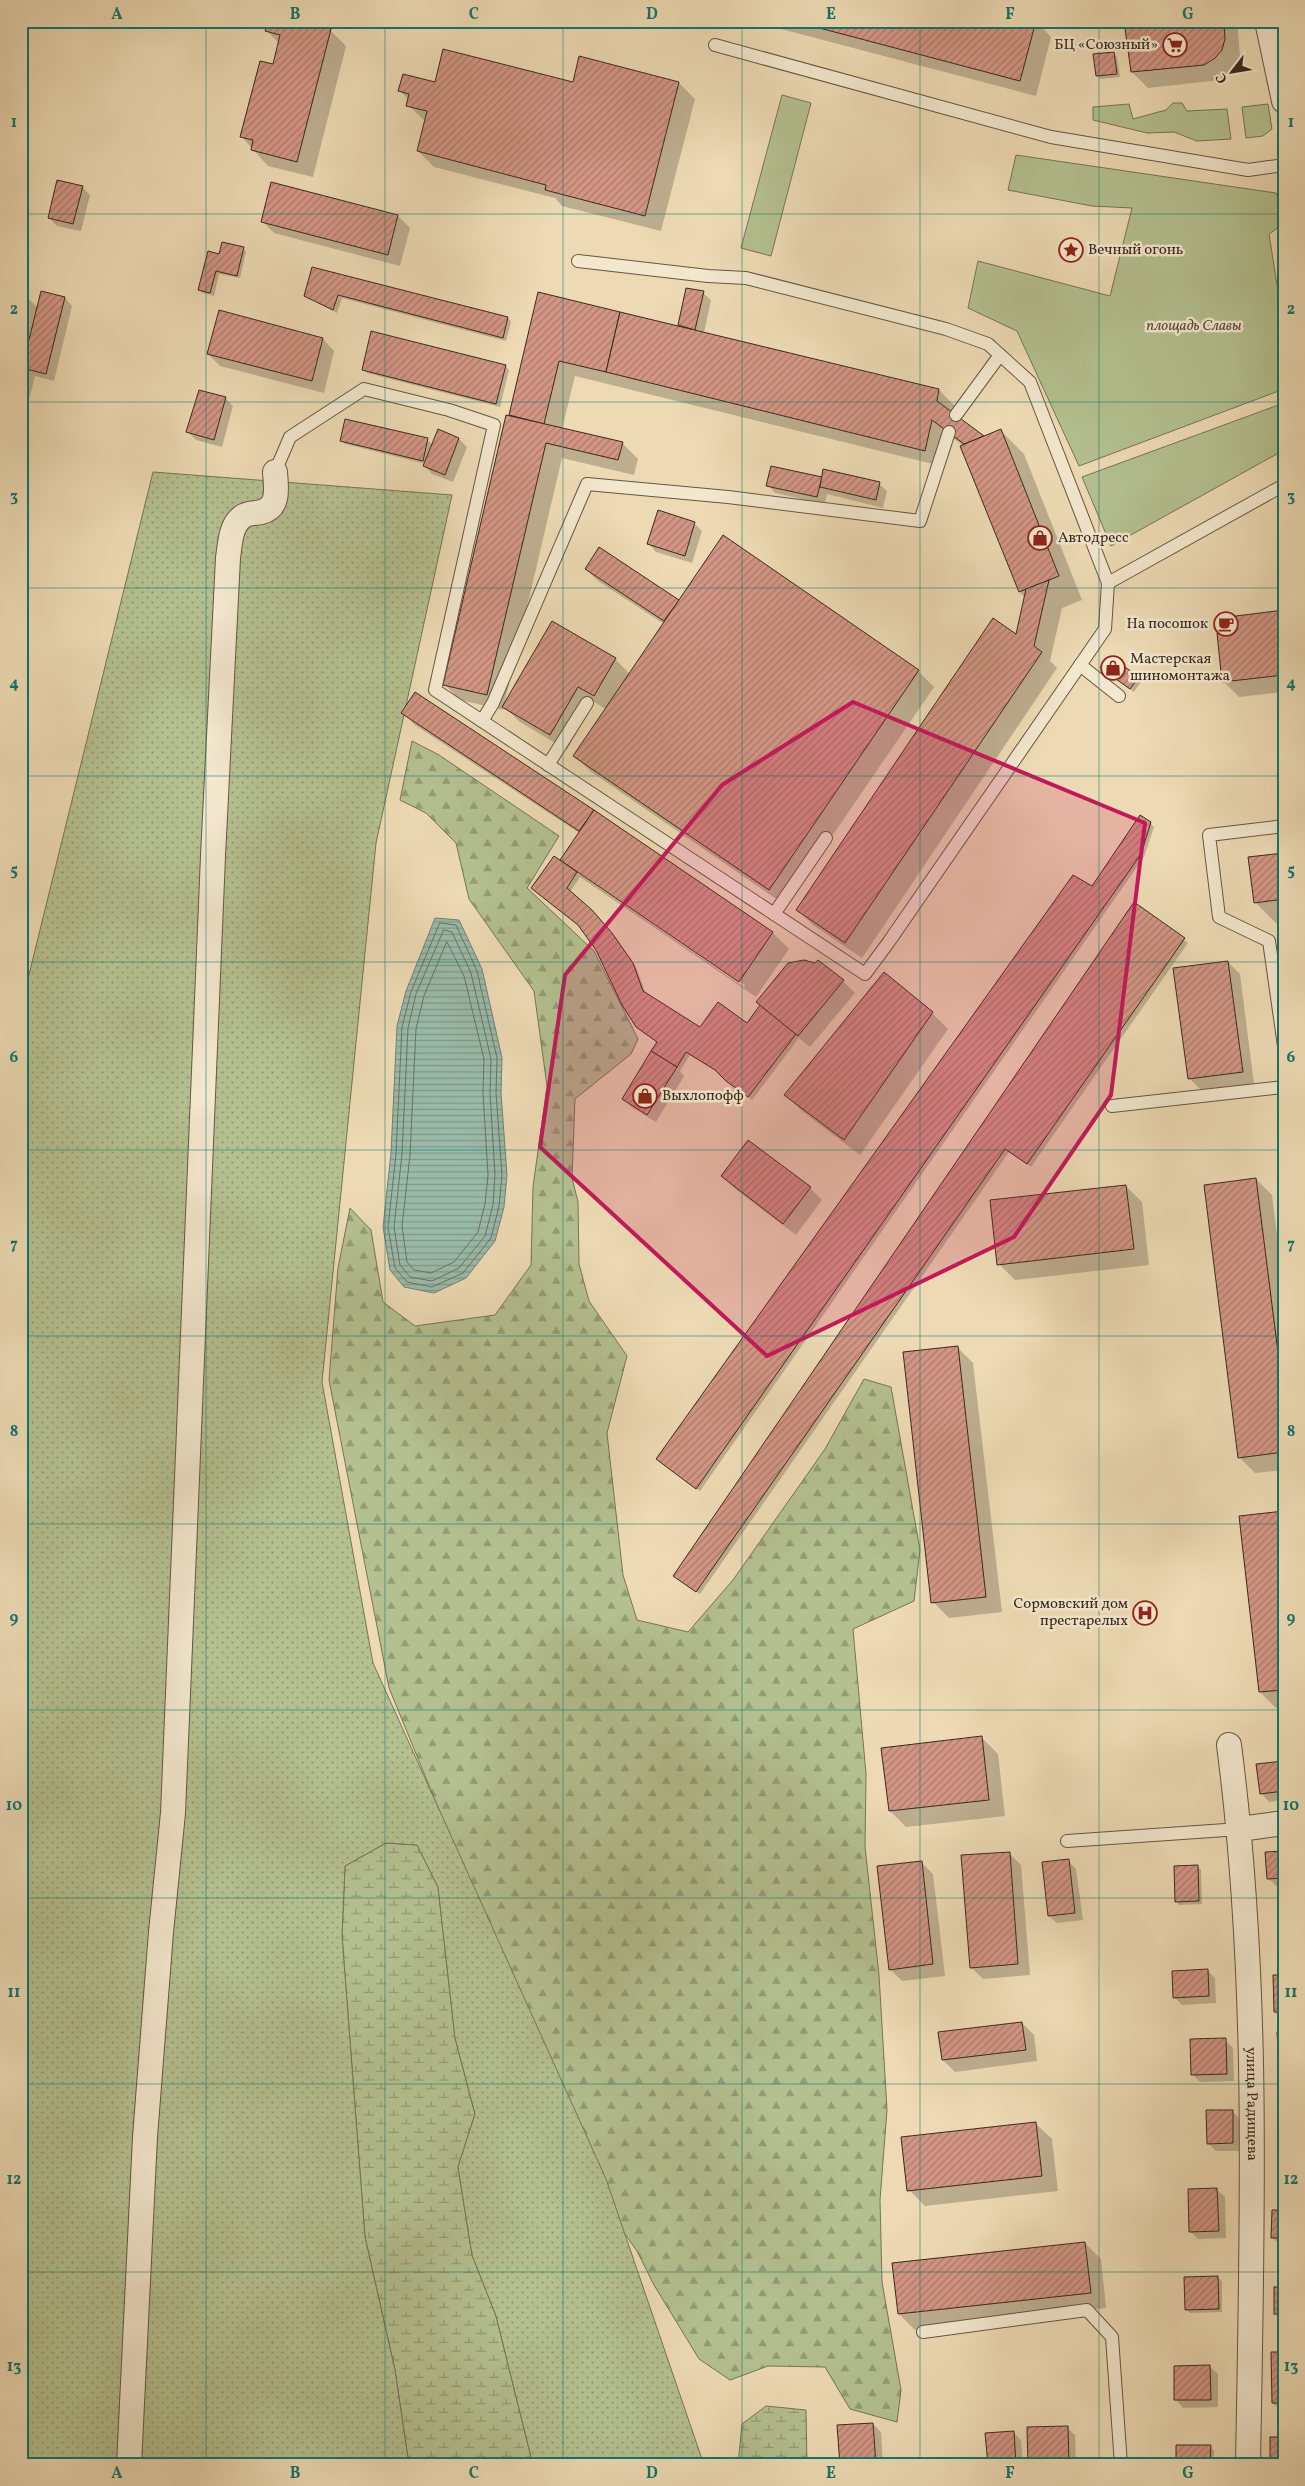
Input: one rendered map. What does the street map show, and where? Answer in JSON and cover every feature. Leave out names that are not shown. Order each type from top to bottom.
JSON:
[{"type":"street","points":[[1267,21],[1284,101]]},
{"type":"street","points":[[129,2465],[145,2138],[160,1942],[173,1813],[213,856],[228,558],[232,531],[242,517],[250,513],[263,512],[274,503],[276,495],[275,472]]},
{"type":"street","name":"улица Радищева","points":[[1229,1745],[1240,1829],[1250,1990],[1253,2217],[1248,2465]]},
{"type":"street","points":[[1240,1829],[1284,1823]]},
{"type":"lane","points":[[715,45],[1051,137],[1248,170],[1284,165]]},
{"type":"lane","points":[[275,472],[290,437],[364,389],[449,410],[494,425],[434,690],[865,974],[1105,629],[1108,583],[1030,382],[988,344],[946,329],[746,278],[708,276],[578,262]]},
{"type":"lane","points":[[956,416],[1000,354]]},
{"type":"lane","points":[[482,721],[493,703],[587,484],[728,497],[920,522],[948,432]]},
{"type":"lane","points":[[1108,583],[1284,485]]},
{"type":"lane","points":[[1080,665],[1119,696]]},
{"type":"lane","points":[[548,765],[587,703]]},
{"type":"lane","points":[[1284,826],[1209,835],[1218,917],[1269,941],[1284,1046]]},
{"type":"lane","points":[[774,914],[826,838]]},
{"type":"lane","points":[[1112,1106],[1284,1087]]},
{"type":"lane","points":[[1066,1841],[1240,1829]]},
{"type":"lane","points":[[923,2332],[1087,2310],[1112,2337],[1121,2465]]},
{"type":"highlighted area","points":[[853,702],[1145,823],[1111,1095],[1014,1237],[767,1356],[540,1147],[565,975],[722,785]]},
{"type":"green space","points":[[782,95],[811,103],[771,256],[741,248]]},
{"type":"green space","points":[[1173,103],[1182,103],[1187,111],[1227,109],[1231,139],[1197,141],[1174,132],[1147,133],[1093,120],[1093,107],[1129,104],[1133,119],[1166,110]]},
{"type":"green space","points":[[1268,104],[1272,129],[1263,136],[1246,138],[1242,107]]},
{"type":"green space","name":"площадь Славы","points":[[1016,155],[1276,193],[1281,206],[1279,227],[1269,234],[1284,329],[1284,389],[1079,466],[1017,331],[968,308],[978,261],[1110,296],[1132,208],[1092,206],[1008,190]]},
{"type":"green space","points":[[1284,403],[1284,450],[1111,546],[1082,477]]},
{"type":"green space","points":[[153,472],[452,495],[376,843],[322,1382],[373,1663],[606,2179],[704,2465],[533,2465],[496,2316],[472,2255],[458,2167],[475,2114],[455,2038],[438,1887],[417,1845],[386,1843],[345,1866],[342,1936],[365,2237],[395,2370],[409,2465],[21,2465],[21,1007]]},
{"type":"green space","points":[[412,741],[439,755],[559,836],[527,888],[594,951],[638,1039],[631,1054],[575,1099],[572,1178],[578,1202],[579,1264],[589,1301],[627,1356],[607,1433],[623,1575],[637,1620],[688,1632],[733,1580],[825,1449],[864,1379],[891,1387],[920,1550],[914,1601],[853,1629],[866,1774],[865,1847],[879,1975],[887,2110],[880,2200],[882,2282],[901,2390],[897,2422],[850,2409],[825,2367],[768,2366],[730,2380],[699,2359],[654,2285],[637,2251],[577,2167],[458,1856],[389,1688],[329,1380],[338,1268],[350,1208],[371,1230],[383,1302],[415,1326],[495,1315],[531,1265],[533,1187],[547,1086],[534,991],[469,899],[456,843],[426,813],[400,800]]},
{"type":"green space","points":[[386,1843],[417,1845],[438,1887],[455,2038],[475,2114],[458,2167],[472,2255],[496,2316],[533,2465],[409,2465],[395,2370],[365,2237],[342,1936],[345,1866]]},
{"type":"green space","points":[[766,2406],[806,2410],[807,2465],[738,2465],[742,2424]]},
{"type":"water","points":[[435,918],[459,920],[482,969],[502,1058],[501,1093],[507,1175],[504,1207],[495,1241],[466,1278],[434,1293],[404,1287],[390,1270],[383,1227],[391,1153],[397,1026],[406,991]]},
{"type":"building","points":[[268,21],[301,21],[331,29],[297,162],[251,150],[253,140],[240,137],[260,61],[273,64],[280,35],[265,31]]},
{"type":"building","points":[[793,21],[1036,21],[1020,81]]},
{"type":"building","name":"БЦ «Союзный»","points":[[1124,21],[1224,21],[1225,39],[1222,50],[1215,58],[1204,65],[1131,72]]},
{"type":"building","points":[[443,49],[573,82],[579,56],[679,82],[645,216],[545,190],[546,185],[417,151],[427,111],[406,106],[409,94],[398,91],[403,74],[435,82]]},
{"type":"building","points":[[1114,52],[1117,74],[1096,76],[1093,54]]},
{"type":"building","points":[[57,180],[83,186],[73,224],[48,218]]},
{"type":"building","points":[[271,182],[398,215],[388,255],[261,222]]},
{"type":"building","points":[[222,242],[244,247],[237,276],[216,271],[210,293],[198,290],[208,251],[219,254]]},
{"type":"building","points":[[312,267],[508,317],[503,338],[338,295],[333,310],[304,296]]},
{"type":"building","points":[[686,288],[704,291],[695,330],[678,325]]},
{"type":"building","points":[[41,291],[65,297],[46,374],[22,368]]},
{"type":"building","points":[[538,292],[620,312],[606,372],[559,361],[544,424],[509,415]]},
{"type":"building","points":[[219,310],[323,338],[312,381],[207,354]]},
{"type":"building","points":[[620,312],[939,389],[937,401],[984,436],[964,444],[932,420],[925,451],[606,372]]},
{"type":"building","points":[[371,331],[506,365],[496,404],[362,370]]},
{"type":"building","points":[[199,390],[226,397],[214,440],[186,432]]},
{"type":"building","points":[[506,415],[623,442],[618,460],[546,443],[487,695],[443,685]]},
{"type":"building","points":[[345,419],[428,438],[423,461],[340,441]]},
{"type":"building","points":[[438,429],[459,438],[445,475],[423,466]]},
{"type":"building","points":[[1001,429],[1059,576],[1019,592],[960,446]]},
{"type":"building","points":[[771,466],[822,477],[817,497],[766,486]]},
{"type":"building","points":[[823,469],[880,482],[876,500],[820,487]]},
{"type":"building","points":[[658,510],[695,522],[685,556],[647,544]]},
{"type":"building","points":[[723,535],[919,670],[769,890],[573,756]]},
{"type":"building","points":[[599,547],[679,600],[664,621],[585,569]]},
{"type":"building","points":[[1049,580],[1034,646],[1042,652],[845,943],[796,910],[993,618],[1016,634],[1026,589]]},
{"type":"building","points":[[1284,610],[1284,675],[1222,682],[1217,633],[1222,633],[1220,618]]},
{"type":"building","points":[[552,621],[616,658],[594,696],[578,687],[550,735],[502,707]]},
{"type":"building","points":[[1115,660],[1139,677],[1130,689],[1106,672]]},
{"type":"building","points":[[415,692],[594,810],[579,831],[401,713]]},
{"type":"building","points":[[594,810],[773,932],[739,982],[560,860]]},
{"type":"building","points":[[1140,815],[1151,822],[1141,854],[696,1489],[656,1459],[1073,875],[1092,886]]},
{"type":"building","points":[[1284,853],[1284,899],[1254,903],[1248,857]]},
{"type":"building","points":[[554,856],[577,872],[567,888],[592,910],[612,933],[633,963],[643,991],[700,1027],[718,1002],[747,1023],[760,1005],[796,1034],[748,1097],[726,1081],[715,1070],[686,1052],[677,1067],[651,1051],[657,1042],[636,1027],[622,1005],[596,950],[578,925],[531,888]]},
{"type":"building","points":[[1134,902],[1185,938],[1027,1164],[1005,1149],[696,1592],[673,1576]]},
{"type":"building","points":[[804,960],[815,963],[818,960],[844,980],[798,1036],[756,1002],[788,963]]},
{"type":"building","points":[[1228,961],[1243,1072],[1188,1079],[1173,968]]},
{"type":"building","points":[[884,972],[933,1012],[844,1140],[784,1095]]},
{"type":"building","points":[[651,1051],[677,1067],[647,1115],[622,1099]]},
{"type":"building","points":[[748,1140],[811,1187],[783,1224],[721,1176]]},
{"type":"building","points":[[1256,1178],[1284,1400],[1284,1452],[1238,1458],[1204,1185]]},
{"type":"building","points":[[1126,1185],[1134,1249],[997,1265],[990,1200]]},
{"type":"building","points":[[958,1346],[986,1597],[931,1603],[903,1352]]},
{"type":"building","points":[[1284,1511],[1284,1690],[1259,1692],[1239,1516]]},
{"type":"building","points":[[982,1736],[989,1800],[889,1811],[881,1748]]},
{"type":"building","points":[[1284,1761],[1284,1791],[1260,1794],[1256,1764]]},
{"type":"building","points":[[1284,1851],[1284,1878],[1267,1879],[1265,1852]]},
{"type":"building","points":[[1010,1852],[1018,1964],[970,1968],[961,1855]]},
{"type":"building","points":[[1069,1859],[1075,1913],[1048,1916],[1042,1862]]},
{"type":"building","points":[[922,1861],[933,1964],[889,1970],[877,1866]]},
{"type":"building","points":[[1198,1865],[1199,1901],[1175,1902],[1174,1866]]},
{"type":"building","points":[[1208,1969],[1209,1996],[1173,1998],[1172,1971]]},
{"type":"building","points":[[1273,1975],[1284,1975],[1284,2012],[1274,2012]]},
{"type":"building","points":[[1022,2022],[1026,2050],[942,2060],[938,2032]]},
{"type":"building","points":[[1277,2032],[1284,2032],[1284,2066],[1279,2066]]},
{"type":"building","points":[[1226,2038],[1227,2074],[1191,2075],[1190,2039]]},
{"type":"building","points":[[1206,2110],[1233,2110],[1233,2143],[1207,2144]]},
{"type":"building","points":[[1036,2122],[1042,2176],[907,2191],[901,2137]]},
{"type":"building","points":[[1217,2188],[1219,2231],[1189,2232],[1188,2189]]},
{"type":"building","points":[[1272,2210],[1284,2210],[1284,2238],[1271,2238]]},
{"type":"building","points":[[1085,2242],[1091,2293],[898,2314],[892,2263]]},
{"type":"building","points":[[1218,2276],[1219,2309],[1185,2310],[1184,2277]]},
{"type":"building","points":[[1274,2287],[1284,2287],[1284,2314],[1274,2314]]},
{"type":"building","points":[[1271,2352],[1284,2352],[1284,2403],[1272,2403]]},
{"type":"building","points":[[1210,2365],[1211,2400],[1174,2400],[1174,2366]]},
{"type":"building","points":[[873,2423],[876,2465],[840,2465],[837,2425]]},
{"type":"building","points":[[1068,2426],[1069,2465],[1028,2465],[1027,2427]]},
{"type":"building","points":[[1014,2431],[1016,2465],[988,2465],[985,2433]]},
{"type":"building","points":[[1270,2437],[1284,2437],[1284,2465],[1270,2465]]},
{"type":"building","points":[[1176,2445],[1211,2445],[1210,2465],[1176,2465]]},
{"type":"place","name":"БЦ «Союзный»","points":[[1175,45]]},
{"type":"place","name":"Вечный огонь","points":[[1071,250]]},
{"type":"place","name":"Автодресс","points":[[1040,538]]},
{"type":"place","name":"На посошок","points":[[1226,624]]},
{"type":"place","name":"Мастерская шиномонтажа","points":[[1113,668]]},
{"type":"place","name":"Выхлопофф","points":[[645,1096]]},
{"type":"place","name":"Сормовский дом престарелых","points":[[1145,1613]]}]
